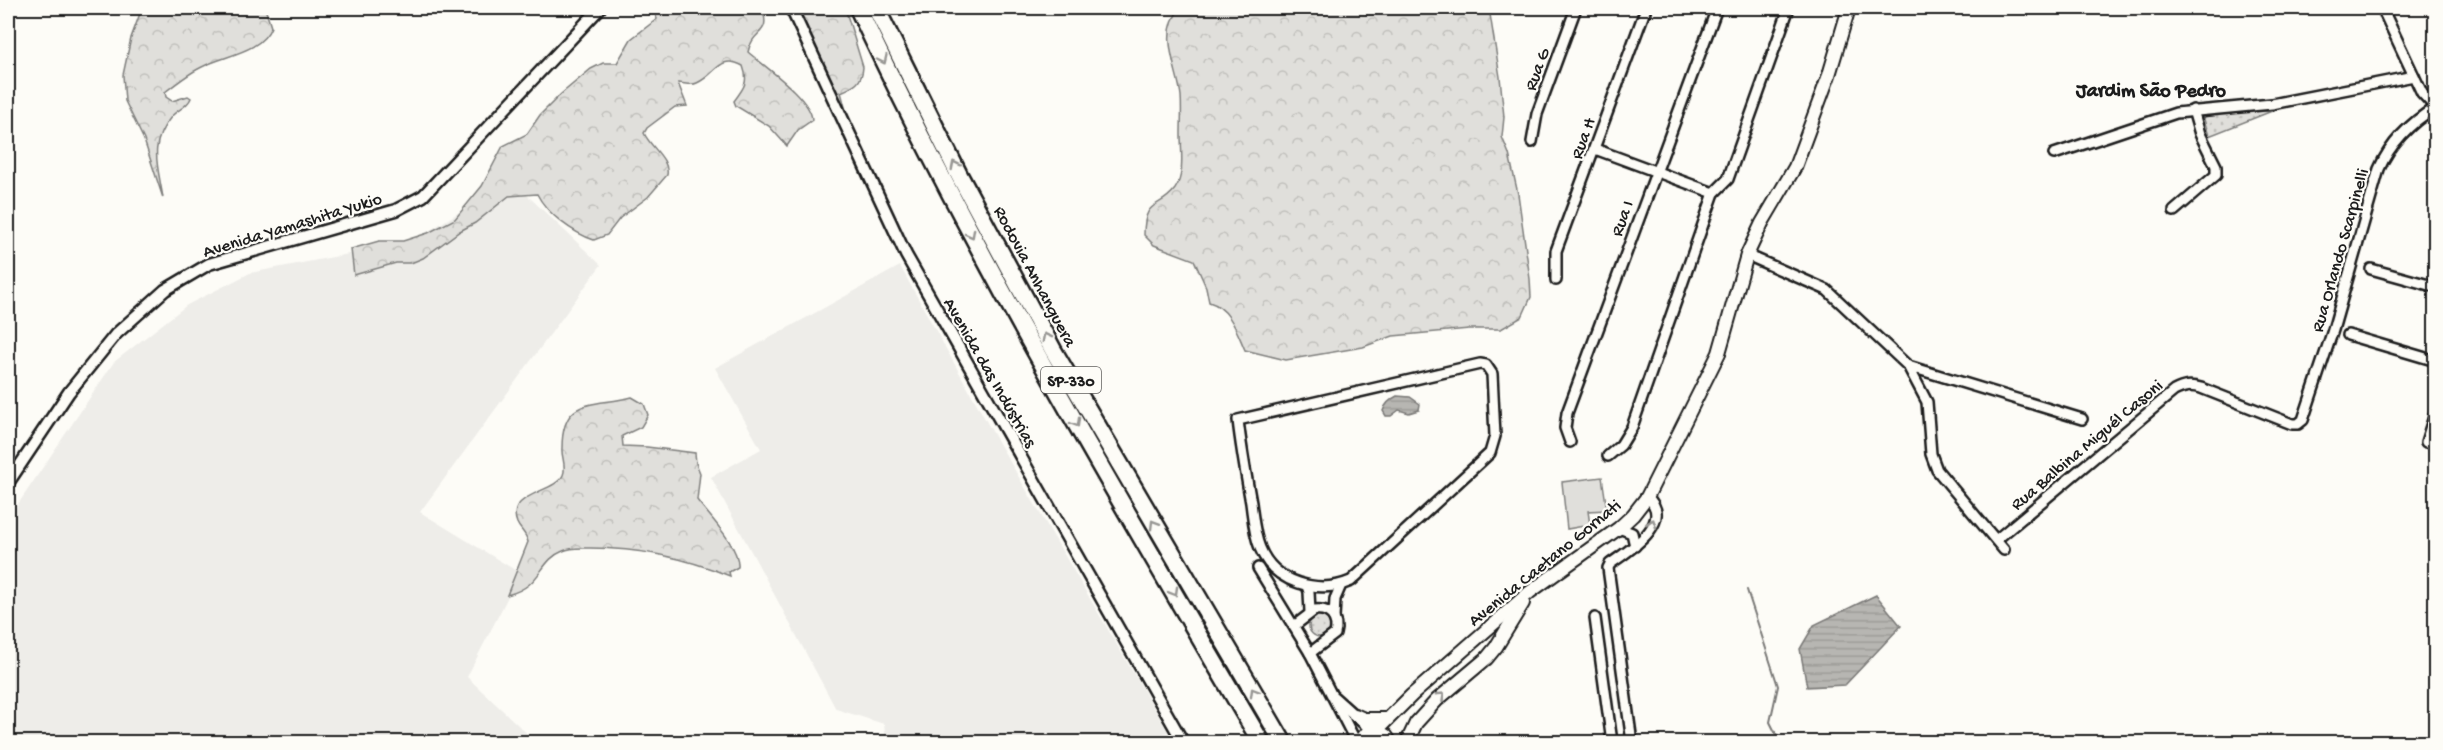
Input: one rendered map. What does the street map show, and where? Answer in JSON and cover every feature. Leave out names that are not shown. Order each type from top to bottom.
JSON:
[{"type":"highway","name":"Rodovia Anhanguera","points":[[858,8],[942,179],[1037,356],[1262,742]]},
{"type":"highway","name":"Rodovia Anhanguera","points":[[876,8],[954,165],[1053,350],[1283,742]]},
{"type":"main road","name":"Avenida Caetano Gornati","points":[[1374,731],[1530,592],[1620,528],[1647,497],[1719,353],[1746,255],[1795,167],[1829,75],[1849,8]]},
{"type":"main road","points":[[1407,742],[1416,723],[1437,700],[1487,658],[1530,592]]},
{"type":"main road","points":[[1475,640],[1486,645],[1487,658]]},
{"type":"main road","points":[[1355,715],[1364,719],[1387,719]]},
{"type":"main road","points":[[1361,742],[1374,731],[1385,736],[1389,742]]},
{"type":"street","name":"Avenida Yamashita Yukio","points":[[8,483],[69,392],[117,334],[165,290],[209,264],[387,213],[423,196],[600,8]]},
{"type":"street","name":"Avenida das Indústrias","points":[[791,8],[906,255],[1183,742]]},
{"type":"street","name":"Rua G","points":[[1532,142],[1537,114],[1576,8]]},
{"type":"street","name":"Rua H","points":[[1556,280],[1556,251],[1646,8]]},
{"type":"street","name":"Rua I","points":[[1570,442],[1565,428],[1567,413],[1717,8]]},
{"type":"street","points":[[1608,456],[1621,445],[1632,427],[1714,193],[1728,179],[1789,8]]},
{"type":"street","points":[[2382,8],[2422,93],[2435,107]]},
{"type":"street","points":[[2054,154],[2176,113],[2272,104],[2414,76]]},
{"type":"street","name":"Rua Orlando Scarpinelli","points":[[2303,420],[2333,330],[2379,169],[2387,151],[2398,136],[2435,107]]},
{"type":"street","points":[[2174,212],[2216,175],[2216,166],[2200,134],[2193,110]]},
{"type":"street","points":[[1595,149],[1714,193]]},
{"type":"street","points":[[1746,255],[1827,290],[1908,366],[1927,402],[1931,454],[1937,470],[2004,550]]},
{"type":"street","points":[[2371,269],[2436,287]]},
{"type":"street","points":[[2348,335],[2436,361]]},
{"type":"street","points":[[1486,365],[1492,374],[1496,436],[1490,453],[1351,581],[1341,585],[1307,586],[1279,573],[1266,559],[1260,548],[1256,537],[1238,420],[1472,366],[1486,365]]},
{"type":"street","points":[[1908,366],[2082,419]]},
{"type":"street","name":"Rua Balbina Miguél Casoni","points":[[1996,540],[2182,387],[2192,385],[2201,388],[2292,424],[2298,424],[2303,420]]},
{"type":"street","points":[[2426,442],[2436,410]]},
{"type":"street","points":[[1632,742],[1608,566],[1645,538],[1654,521],[1654,506],[1647,497]]},
{"type":"street","points":[[1620,528],[1632,533],[1635,546]]},
{"type":"street","points":[[1258,568],[1310,653],[1356,742]]},
{"type":"street","points":[[1334,618],[1335,599],[1341,585]]},
{"type":"street","points":[[1307,586],[1310,592],[1310,612]]},
{"type":"street","points":[[1294,626],[1310,612],[1320,609],[1331,613],[1334,618],[1335,634],[1310,653]]},
{"type":"street","points":[[1612,742],[1595,620],[1614,620]]},
{"type":"street","points":[[1330,693],[1374,731]]},
{"type":"shaded area","points":[[511,180],[601,265],[420,512],[520,573],[467,677],[536,742],[8,742],[8,519],[114,362],[187,305],[250,273],[411,242]]},
{"type":"shaded area","points":[[900,266],[989,426],[1168,732],[1146,742],[886,742],[884,724],[836,709],[711,477],[761,449],[715,368]]},
{"type":"shaded area","points":[[1397,396],[1410,397],[1420,404],[1419,410],[1409,413],[1399,410],[1391,416],[1386,416],[1383,411],[1385,406]]},
{"type":"shaded area","points":[[1876,595],[1901,626],[1845,685],[1807,687],[1800,649],[1814,625]]},
{"type":"green space","points":[[142,8],[265,8],[271,27],[259,42],[251,47],[199,68],[165,92],[166,97],[172,101],[188,96],[191,98],[171,117],[159,137],[156,156],[163,198],[144,140],[125,101],[123,75],[131,38]]},
{"type":"green space","points":[[653,8],[762,8],[765,23],[750,44],[748,52],[796,93],[810,112],[812,120],[798,130],[787,146],[769,126],[736,106],[734,101],[744,85],[746,76],[743,66],[728,62],[695,84],[678,83],[687,106],[675,107],[647,128],[644,133],[663,158],[667,175],[648,197],[620,218],[607,235],[594,240],[578,233],[547,209],[537,194],[509,196],[475,223],[423,258],[411,263],[396,263],[354,275],[351,249],[379,241],[403,241],[428,233],[455,219],[482,186],[503,146],[527,134],[540,115],[591,69],[603,63],[617,63],[631,39],[657,19]]},
{"type":"green space","points":[[788,8],[845,8],[863,67],[857,83],[841,92],[846,111],[844,115],[831,103],[803,36]]},
{"type":"green space","points":[[1181,8],[1489,8],[1500,77],[1504,117],[1502,137],[1509,154],[1518,194],[1530,279],[1531,297],[1522,317],[1501,329],[1469,329],[1393,336],[1363,347],[1286,360],[1245,350],[1228,315],[1209,302],[1206,287],[1194,260],[1154,245],[1144,235],[1145,223],[1150,210],[1175,189],[1180,177],[1182,162],[1181,96],[1171,51],[1170,28]]},
{"type":"green space","points":[[2272,111],[2209,136],[2203,116],[2210,113]]},
{"type":"green space","points":[[632,397],[644,404],[648,415],[641,427],[622,436],[623,446],[695,453],[700,473],[697,500],[729,541],[738,567],[729,572],[730,576],[679,559],[644,552],[608,548],[573,548],[555,555],[527,586],[507,595],[528,542],[517,523],[515,513],[518,505],[524,499],[551,486],[563,475],[563,431],[567,420],[582,407]]},
{"type":"green space","points":[[1602,477],[1607,510],[1588,511],[1590,525],[1567,529],[1562,482]]},
{"type":"green space","points":[[1320,615],[1328,618],[1331,626],[1328,634],[1320,637],[1312,634],[1309,626],[1312,618]]},
{"type":"waterway","points":[[1747,590],[1778,686],[1770,722],[1776,734],[1787,742]]},
{"type":"district","name":"Jardim São Pedro","points":[[2151,89]]}]
